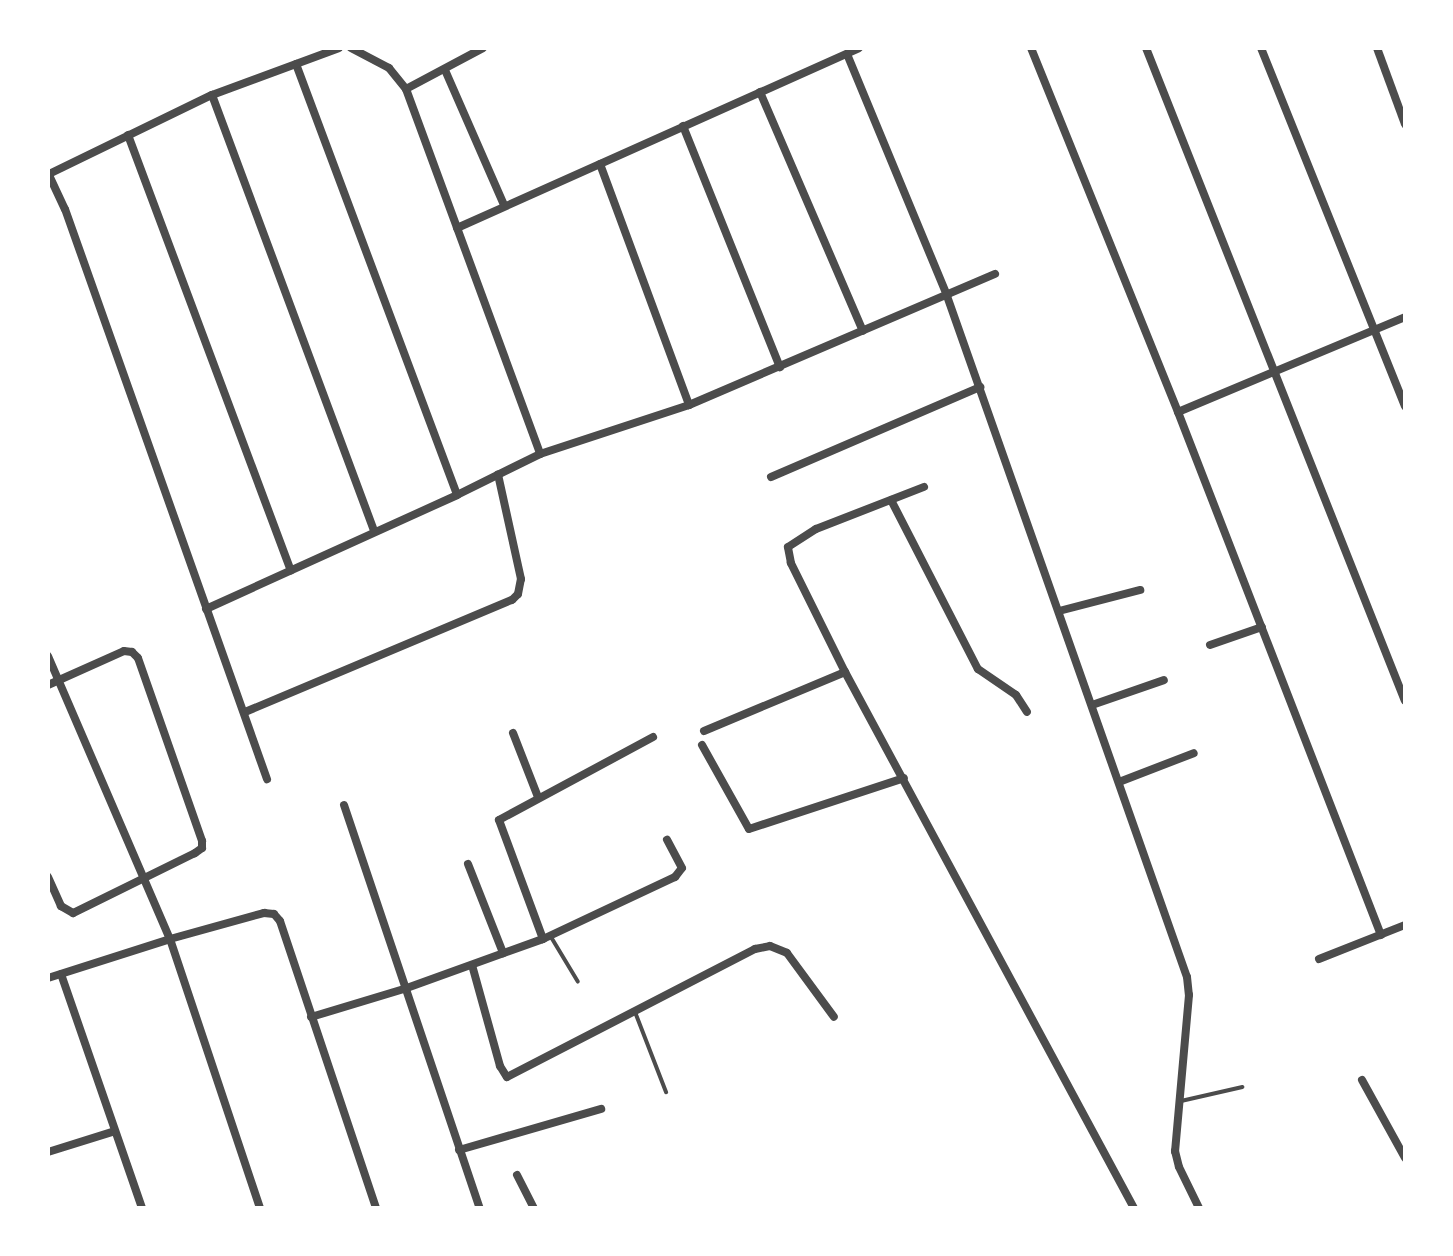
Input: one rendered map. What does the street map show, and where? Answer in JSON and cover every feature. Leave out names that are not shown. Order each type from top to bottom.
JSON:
[{"type":"street","points":[[267,779],[71,223],[48,173],[212,95],[339,48]]},
{"type":"street","points":[[351,48],[389,68],[406,89],[540,454]]},
{"type":"street","points":[[406,89],[483,48]]},
{"type":"street","points":[[457,228],[859,48]]},
{"type":"street","points":[[1031,48],[1178,412],[1381,935]]},
{"type":"street","points":[[1146,48],[1405,701]]},
{"type":"street","points":[[1261,48],[1405,406]]},
{"type":"street","points":[[1377,48],[1405,124]]},
{"type":"street","points":[[847,54],[947,296],[1187,977],[1175,1151],[1179,1167],[1199,1208]]},
{"type":"street","points":[[296,64],[457,495]]},
{"type":"street","points":[[445,70],[504,205]]},
{"type":"street","points":[[760,92],[863,331]]},
{"type":"street","points":[[212,95],[374,531]]},
{"type":"street","points":[[683,126],[780,367]]},
{"type":"street","points":[[128,135],[291,570]]},
{"type":"street","points":[[600,164],[689,405]]},
{"type":"street","points":[[206,609],[540,454],[689,405],[995,274]]},
{"type":"street","points":[[1178,412],[1405,317]]},
{"type":"street","points":[[771,477],[980,387]]},
{"type":"street","points":[[245,712],[512,600],[518,594],[521,579],[498,474]]},
{"type":"street","points":[[924,487],[816,529],[788,547],[791,563],[845,672],[1134,1208]]},
{"type":"street","points":[[891,500],[978,669],[1016,695],[1027,712]]},
{"type":"street","points":[[1059,611],[1140,590]]},
{"type":"street","points":[[1210,645],[1262,627]]},
{"type":"street","points":[[48,685],[124,651],[138,658],[202,841],[202,848],[195,853],[73,913],[61,906],[48,877]]},
{"type":"street","points":[[48,656],[170,939],[260,1208]]},
{"type":"street","points":[[704,731],[845,672]]},
{"type":"street","points":[[1092,705],[1164,680]]},
{"type":"street","points":[[513,733],[538,797]]},
{"type":"street","points":[[547,937],[499,820],[653,737]]},
{"type":"street","points":[[702,745],[749,829],[904,778]]},
{"type":"street","points":[[1119,782],[1194,753]]},
{"type":"street","points":[[344,805],[480,1208]]},
{"type":"street","points":[[311,1017],[404,989],[547,937],[675,877],[682,868],[667,840]]},
{"type":"street","points":[[468,864],[503,953]]},
{"type":"street","points":[[48,978],[170,939],[264,913],[274,914],[280,921],[376,1208]]},
{"type":"street","points":[[1319,959],[1405,925]]},
{"type":"street","points":[[472,965],[500,1066],[507,1077],[755,949],[770,946],[787,953],[834,1017]]},
{"type":"street","points":[[61,974],[142,1208]]},
{"type":"street","points":[[1362,1080],[1404,1155]]},
{"type":"street","points":[[459,1150],[601,1109]]},
{"type":"street","points":[[48,1152],[115,1131]]},
{"type":"street","points":[[517,1175],[534,1208]]},
{"type":"lane","points":[[547,937],[578,982]]},
{"type":"lane","points":[[635,1012],[666,1092]]},
{"type":"lane","points":[[1179,1102],[1242,1087]]}]
